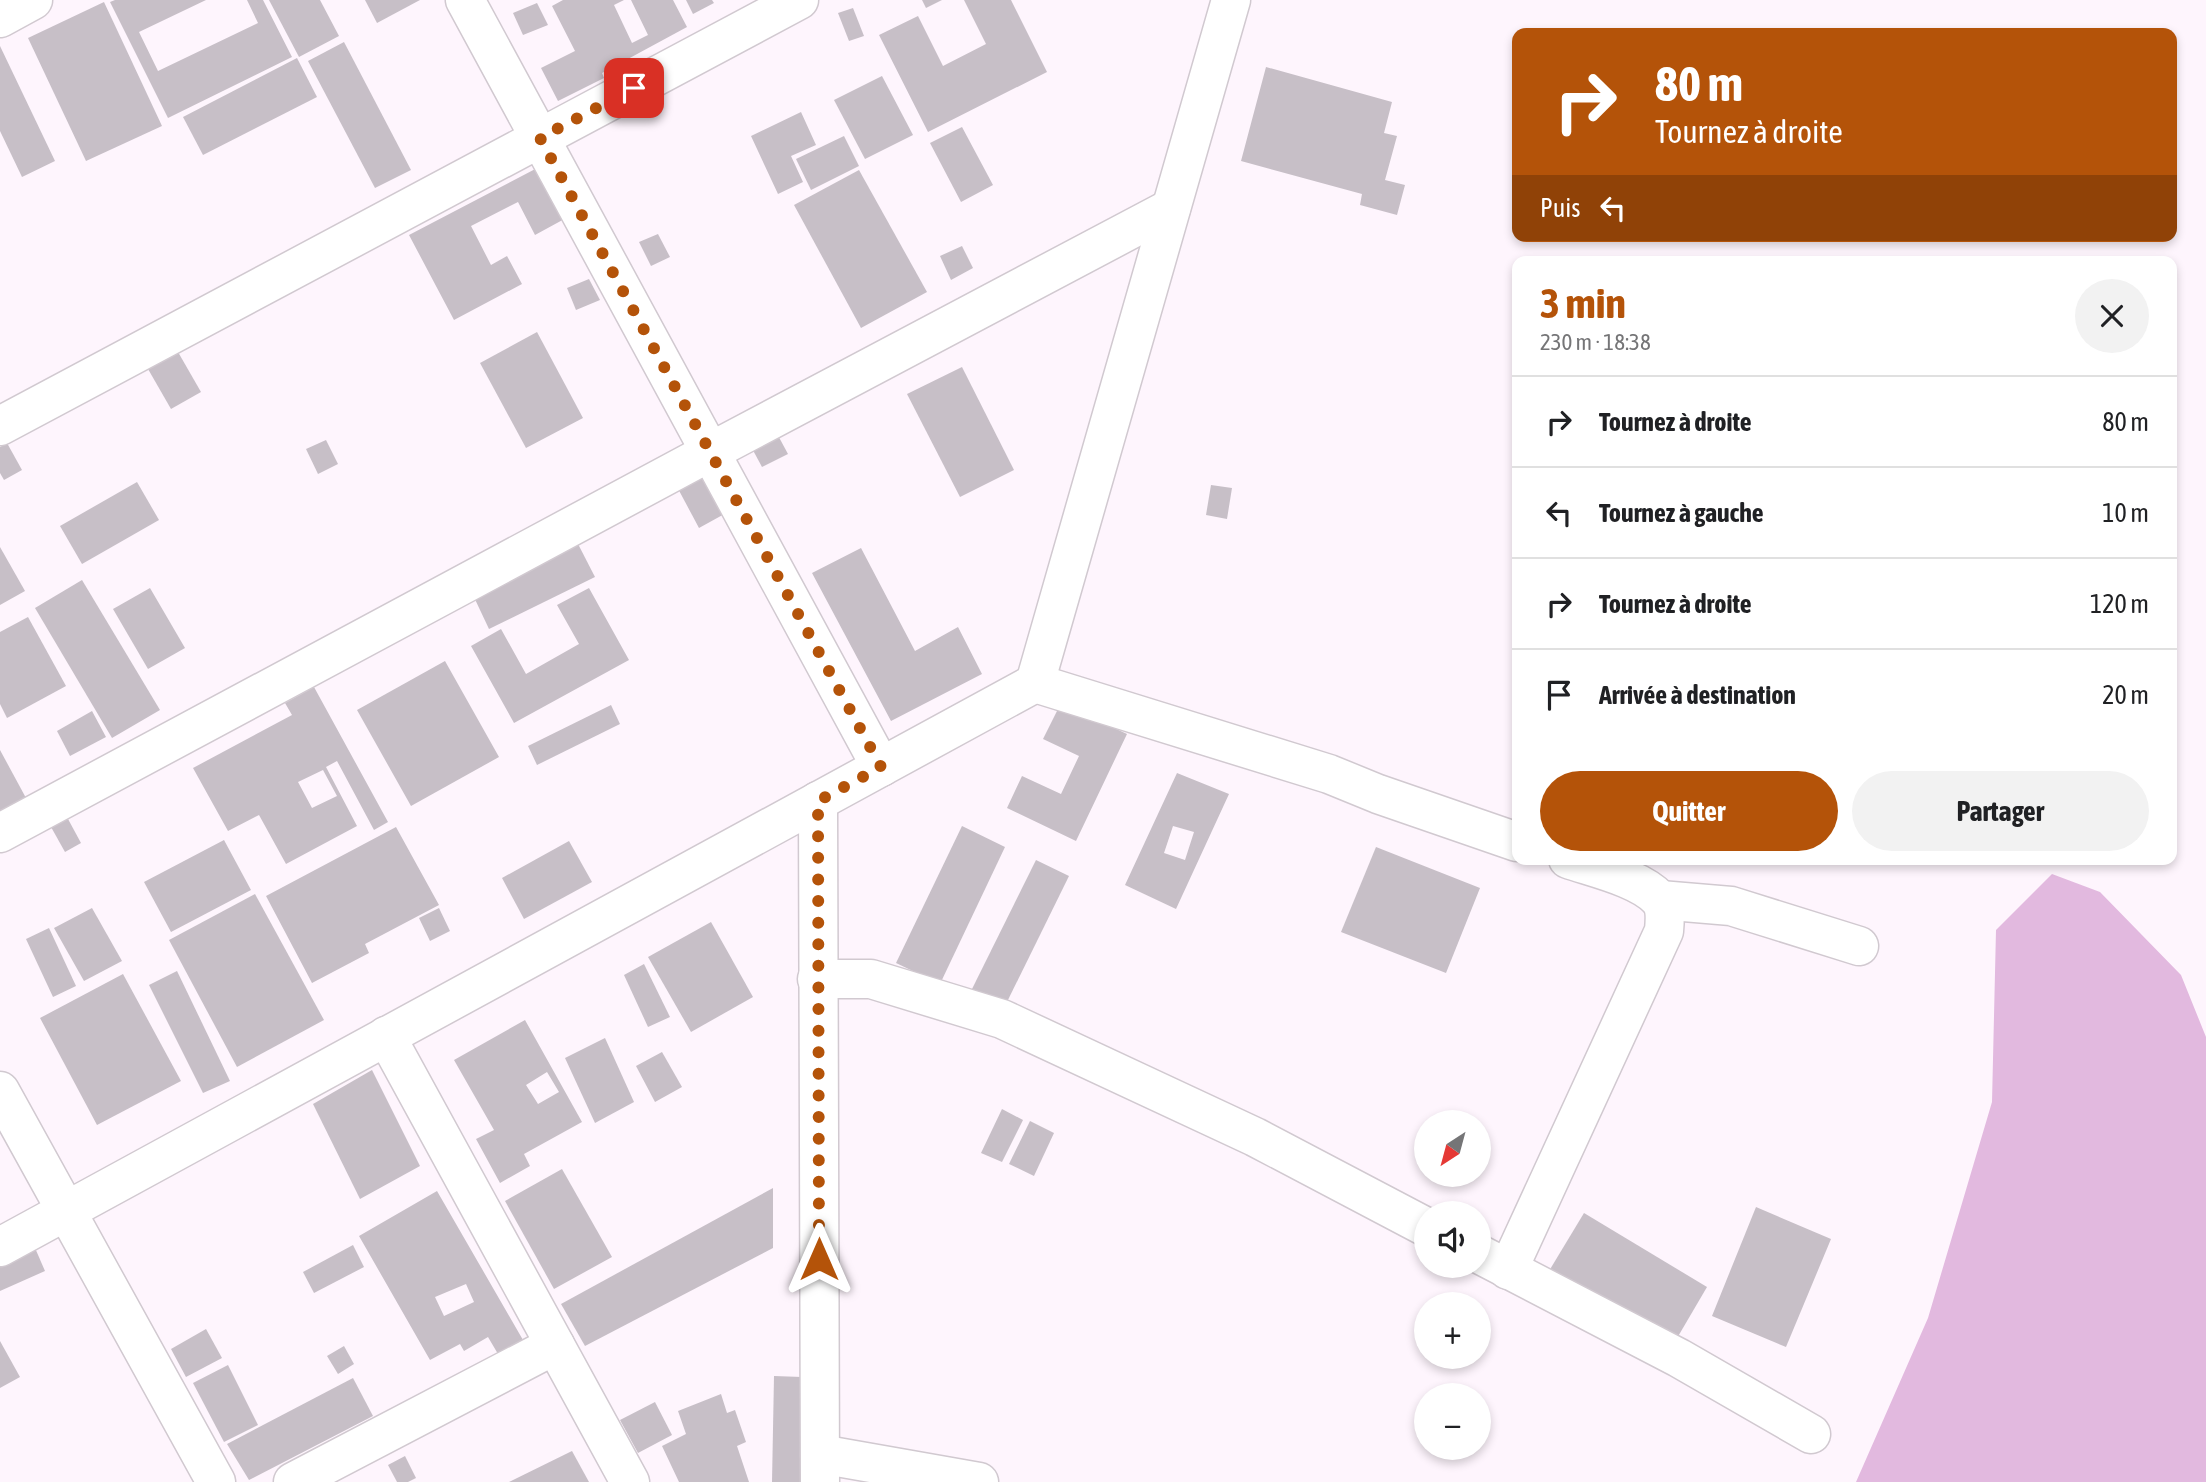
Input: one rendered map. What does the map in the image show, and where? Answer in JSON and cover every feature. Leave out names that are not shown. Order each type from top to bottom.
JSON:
[{"type":"street","points":[[0,18],[33,0]]},
{"type":"street","points":[[465,0],[881,767]]},
{"type":"street","points":[[0,426],[799,0]]},
{"type":"street","points":[[0,1247],[1035,682],[1231,0]]},
{"type":"street","points":[[0,833],[1171,208]]},
{"type":"street","points":[[1035,682],[1329,774],[1378,794],[1512,840]]},
{"type":"street","points":[[818,801],[820,1468],[979,1482]]},
{"type":"street","points":[[1585,865],[1629,880],[1660,900],[1665,912],[1664,931],[1493,1262],[1679,1358],[1811,1434]]},
{"type":"street","points":[[1660,900],[1731,906],[1859,946]]},
{"type":"street","points":[[817,979],[872,979],[1002,1019],[1255,1137],[1414,1221]]},
{"type":"street","points":[[387,1036],[630,1482]]},
{"type":"street","points":[[0,1091],[216,1482]]},
{"type":"street","points":[[293,1482],[555,1345]]},
{"type":"shaded area","points":[[2052,874],[2100,892],[2181,975],[2206,1037],[2206,1482],[1856,1482],[1928,1318],[1992,1102],[1996,930]]},
{"type":"building","points":[[206,0],[139,32],[158,71],[258,23],[247,0],[263,0],[292,57],[168,118],[110,2]]},
{"type":"building","points":[[269,0],[320,0],[339,36],[299,57]]},
{"type":"building","points":[[365,0],[420,0],[377,23]]},
{"type":"building","points":[[563,0],[624,0],[614,5],[632,43],[648,35],[631,0],[673,0],[687,27],[602,73],[604,78],[558,101],[541,68],[575,51],[552,6]]},
{"type":"building","points":[[686,0],[712,0],[714,3],[693,14]]},
{"type":"building","points":[[922,0],[942,0],[926,8]]},
{"type":"building","points":[[964,0],[1011,0],[1047,72],[928,132],[879,35],[918,16],[943,66],[986,44]]},
{"type":"building","points":[[104,2],[162,126],[86,161],[28,38]]},
{"type":"building","points":[[537,3],[548,25],[523,35],[513,13]]},
{"type":"building","points":[[853,8],[864,36],[849,41],[838,13]]},
{"type":"building","points":[[344,42],[411,170],[375,188],[308,61]]},
{"type":"building","points":[[0,46],[55,161],[22,177],[0,131]]},
{"type":"building","points":[[297,58],[317,97],[203,155],[183,117]]},
{"type":"building","points":[[1266,67],[1392,102],[1384,133],[1397,136],[1385,180],[1405,185],[1397,215],[1360,205],[1362,194],[1241,161]]},
{"type":"building","points":[[882,76],[913,135],[865,159],[834,100]]},
{"type":"building","points":[[801,112],[816,145],[791,156],[803,182],[778,194],[751,136]]},
{"type":"building","points":[[962,127],[993,185],[961,202],[930,143]]},
{"type":"building","points":[[844,136],[859,166],[811,190],[796,159]]},
{"type":"building","points":[[541,166],[568,217],[535,235],[518,202],[471,226],[491,265],[507,256],[522,284],[454,320],[409,235]]},
{"type":"building","points":[[859,170],[927,292],[861,328],[794,205]]},
{"type":"building","points":[[658,234],[670,257],[651,266],[639,242]]},
{"type":"building","points":[[962,246],[973,268],[951,280],[940,256]]},
{"type":"building","points":[[589,279],[600,300],[576,310],[567,288]]},
{"type":"building","points":[[537,332],[583,418],[526,448],[480,363]]},
{"type":"building","points":[[178,352],[201,392],[171,409],[148,369]]},
{"type":"building","points":[[962,367],[1014,470],[960,497],[907,394]]},
{"type":"building","points":[[774,428],[788,454],[762,467],[748,441]]},
{"type":"building","points":[[326,440],[338,464],[318,474],[306,449]]},
{"type":"building","points":[[7,443],[22,470],[4,480],[0,473],[0,447]]},
{"type":"building","points":[[704,468],[728,512],[699,528],[675,483]]},
{"type":"building","points":[[137,482],[159,520],[82,564],[60,526]]},
{"type":"building","points":[[1211,485],[1232,488],[1227,519],[1206,515]]},
{"type":"building","points":[[577,542],[595,577],[489,629],[472,593]]},
{"type":"building","points":[[0,547],[25,591],[0,605]]},
{"type":"building","points":[[861,548],[915,651],[958,627],[982,674],[891,721],[812,573]]},
{"type":"building","points":[[82,580],[160,710],[112,738],[35,608]]},
{"type":"building","points":[[150,588],[185,648],[148,669],[113,609]]},
{"type":"building","points":[[589,588],[629,660],[514,723],[471,646],[501,629],[526,674],[579,644],[557,605]]},
{"type":"building","points":[[28,617],[66,686],[7,718],[0,704],[0,632]]},
{"type":"building","points":[[445,661],[499,757],[411,806],[357,710]]},
{"type":"building","points":[[314,687],[388,822],[374,830],[337,761],[326,767],[357,826],[286,864],[259,815],[228,831],[193,768],[292,715],[285,703]],"holes":[[[323,770],[337,796],[312,808],[298,782]]]},
{"type":"building","points":[[1061,703],[1127,734],[1076,841],[1007,808],[1022,776],[1061,794],[1079,756],[1043,739]]},
{"type":"building","points":[[611,705],[620,724],[537,765],[528,746]]},
{"type":"building","points":[[92,711],[106,737],[70,756],[57,731]]},
{"type":"building","points":[[0,750],[26,798],[0,812]]},
{"type":"building","points":[[1177,773],[1229,794],[1176,909],[1125,885]],"holes":[[[1173,826],[1194,832],[1185,860],[1164,853]]]},
{"type":"building","points":[[68,819],[81,843],[65,852],[51,827]]},
{"type":"building","points":[[962,826],[1005,847],[940,984],[896,963]]},
{"type":"building","points":[[396,827],[439,905],[365,944],[369,953],[312,983],[266,896]]},
{"type":"building","points":[[224,840],[251,890],[171,932],[144,882]]},
{"type":"building","points":[[569,841],[592,882],[524,919],[502,878]]},
{"type":"building","points":[[1376,847],[1480,888],[1446,973],[1341,932]]},
{"type":"building","points":[[1036,860],[1069,876],[1005,1006],[972,989]]},
{"type":"building","points":[[255,894],[324,1020],[237,1067],[169,940]]},
{"type":"building","points":[[92,908],[122,961],[84,981],[54,928]]},
{"type":"building","points":[[439,908],[450,931],[430,941],[419,918]]},
{"type":"building","points":[[711,922],[753,997],[691,1032],[648,957]]},
{"type":"building","points":[[49,928],[76,986],[53,997],[26,939]]},
{"type":"building","points":[[644,964],[670,1017],[648,1027],[624,975]]},
{"type":"building","points":[[177,971],[230,1081],[203,1093],[149,985]]},
{"type":"building","points":[[123,974],[181,1081],[97,1125],[40,1018]]},
{"type":"building","points":[[525,1020],[582,1122],[524,1154],[530,1166],[500,1183],[476,1139],[494,1130],[454,1060]],"holes":[[[547,1072],[559,1092],[538,1104],[526,1085]]]},
{"type":"building","points":[[605,1038],[634,1102],[595,1123],[565,1058]]},
{"type":"building","points":[[662,1052],[682,1087],[655,1102],[636,1066]]},
{"type":"building","points":[[372,1070],[420,1166],[360,1199],[313,1104]]},
{"type":"building","points":[[1002,1109],[1023,1120],[1002,1162],[981,1153]]},
{"type":"building","points":[[1030,1121],[1054,1133],[1034,1176],[1009,1164]]},
{"type":"building","points":[[562,1169],[612,1257],[554,1289],[505,1201]]},
{"type":"building","points":[[773,1188],[773,1248],[585,1346],[561,1304]]},
{"type":"building","points":[[437,1191],[523,1340],[498,1354],[488,1337],[464,1351],[460,1344],[430,1360],[359,1236]],"holes":[[[466,1284],[474,1302],[444,1316],[435,1297]]]},
{"type":"building","points":[[1756,1207],[1831,1239],[1786,1347],[1712,1316]]},
{"type":"building","points":[[1584,1213],[1707,1287],[1673,1345],[1549,1271]]},
{"type":"building","points":[[353,1245],[364,1267],[314,1293],[303,1272]]},
{"type":"building","points":[[35,1248],[45,1271],[0,1291],[0,1264]]},
{"type":"building","points":[[206,1329],[222,1358],[186,1377],[171,1349]]},
{"type":"building","points":[[0,1341],[20,1377],[0,1388]]},
{"type":"building","points":[[344,1346],[354,1364],[338,1374],[327,1356]]},
{"type":"building","points":[[228,1365],[258,1425],[224,1442],[193,1383]]},
{"type":"building","points":[[774,1376],[802,1377],[800,1482],[772,1482]]},
{"type":"building","points":[[353,1378],[373,1416],[249,1480],[227,1444]]},
{"type":"building","points":[[721,1394],[727,1413],[735,1410],[746,1442],[737,1446],[749,1482],[679,1482],[662,1446],[686,1434],[678,1411]]},
{"type":"building","points":[[655,1402],[672,1435],[638,1453],[620,1420]]},
{"type":"building","points":[[572,1451],[589,1482],[509,1482]]},
{"type":"building","points":[[405,1456],[416,1478],[408,1482],[397,1482],[388,1465]]},
{"type":"route","points":[[634,88],[540,138],[881,767],[818,801],[819,1259]]}]
